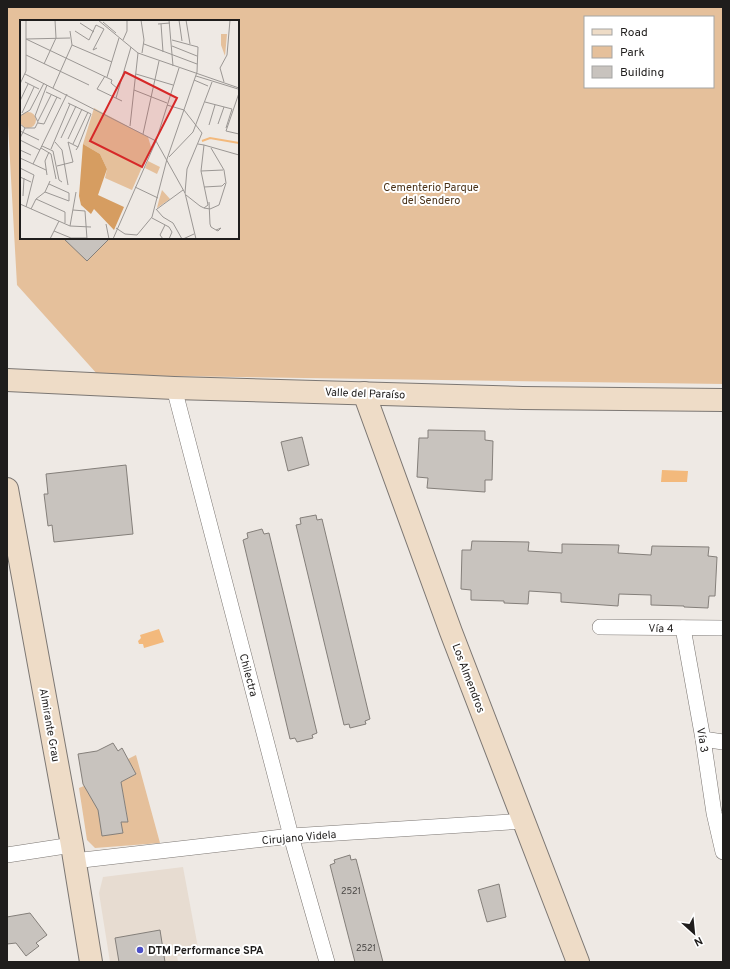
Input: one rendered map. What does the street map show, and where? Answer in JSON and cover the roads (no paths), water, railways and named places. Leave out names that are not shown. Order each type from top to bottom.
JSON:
[{"type":"street","name":"Valle del Paraíso","points":[[7,380],[174,388],[523,398],[723,400]]},
{"type":"street","name":"Chilectra","points":[[174,388],[291,836],[327,962]]},
{"type":"street","name":"Los Almendros","points":[[364,393],[454,639],[578,962]]},
{"type":"street","name":"Almirante Grau","points":[[7,489],[73,853],[91,962]]},
{"type":"street","name":"Vía 4","points":[[600,627],[723,628]]},
{"type":"street","name":"Vía 3","points":[[683,628],[703,739],[714,813],[723,852]]},
{"type":"street","points":[[703,739],[723,742]]},
{"type":"street","name":"Cirujano Videla","points":[[7,855],[73,853],[291,836],[524,821]]},
{"type":"place","name":"DTM Performance SPA","points":[[140,950]]},
{"type":"park label","name":"Cementerio Parque del Sendero","points":[[431,193]]}]
